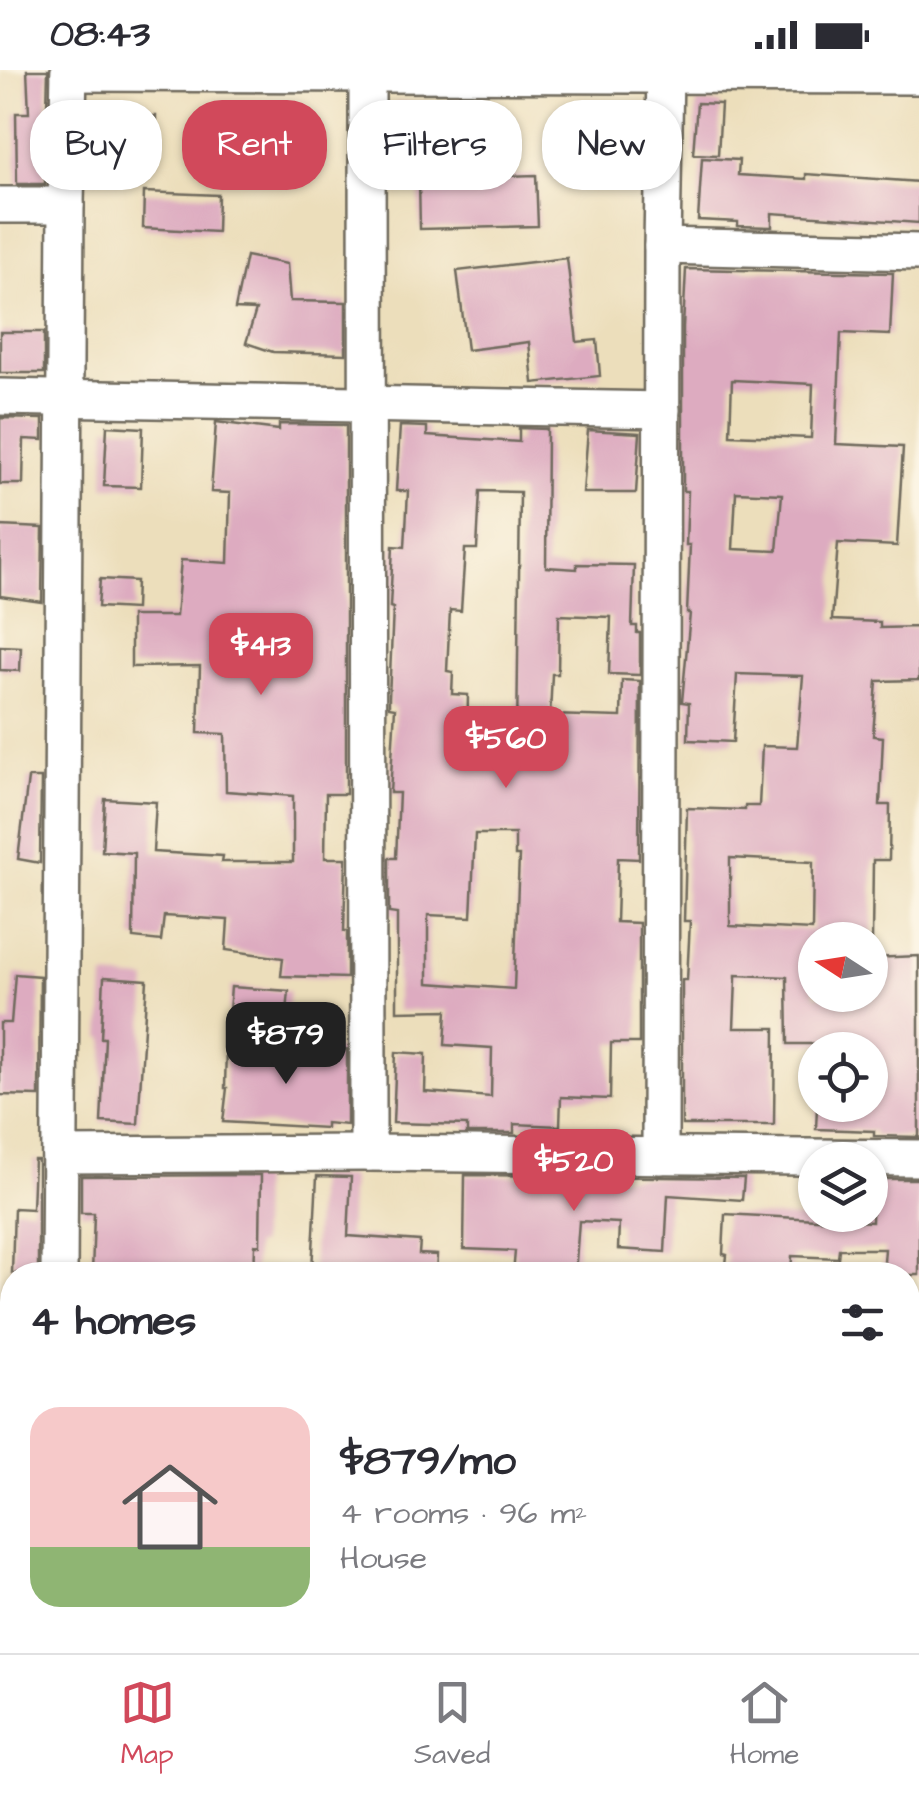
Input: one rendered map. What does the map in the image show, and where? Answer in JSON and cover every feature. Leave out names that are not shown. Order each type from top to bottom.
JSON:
[{"type":"street","points":[[59,1262],[69,72],[919,76]]},
{"type":"street","points":[[367,72],[368,1154]]},
{"type":"street","points":[[660,1156],[665,73]]},
{"type":"street","points":[[0,204],[66,206]]},
{"type":"street","points":[[662,246],[919,252]]},
{"type":"street","points":[[0,397],[662,410]]},
{"type":"street","points":[[60,1155],[919,1158]]},
{"type":"building","points":[[27,70],[48,70],[47,100],[30,100],[30,184],[17,184],[16,113],[29,113]]},
{"type":"building","points":[[697,103],[721,104],[718,155],[693,154]]},
{"type":"building","points":[[702,158],[739,160],[738,175],[806,179],[806,174],[919,182],[919,223],[772,213],[772,227],[698,220]]},
{"type":"building","points":[[522,175],[536,175],[538,226],[420,229],[419,190],[522,190]]},
{"type":"building","points":[[144,192],[218,195],[217,232],[143,228]]},
{"type":"building","points":[[246,256],[287,264],[290,301],[346,302],[346,354],[273,352],[246,343],[256,310],[235,309]]},
{"type":"building","points":[[567,258],[577,342],[597,340],[600,376],[533,383],[529,342],[467,350],[457,271]]},
{"type":"building","points":[[686,269],[893,273],[890,335],[841,333],[836,444],[903,447],[897,546],[838,543],[832,620],[880,622],[880,628],[919,627],[919,680],[877,681],[873,736],[883,737],[880,805],[890,805],[889,860],[873,860],[872,922],[812,922],[813,862],[730,858],[730,926],[798,929],[798,1012],[888,1012],[888,957],[919,956],[919,1137],[816,1129],[816,1122],[888,1122],[888,1032],[798,1032],[798,1044],[788,1044],[787,977],[736,975],[734,1028],[775,1028],[774,1125],[682,1125],[682,980],[687,980],[690,921],[684,921],[687,808],[745,810],[745,806],[759,806],[762,746],[797,747],[803,676],[737,674],[733,742],[688,740],[689,703],[682,702],[690,613],[690,545],[686,545],[688,491],[683,491]],"holes":[[[732,380],[813,384],[811,438],[730,435]],[[736,492],[782,494],[777,551],[733,549]]]},
{"type":"building","points":[[0,332],[44,332],[44,373],[0,373]]},
{"type":"building","points":[[0,418],[43,419],[43,440],[24,439],[23,484],[0,484]]},
{"type":"building","points":[[216,422],[279,430],[279,424],[346,425],[346,794],[326,794],[325,858],[346,858],[347,978],[281,976],[283,958],[226,950],[228,920],[164,916],[161,941],[133,938],[134,853],[102,851],[105,799],[156,802],[153,852],[223,856],[222,862],[293,862],[293,796],[226,791],[225,734],[198,733],[200,666],[131,667],[131,616],[176,616],[181,560],[228,563],[230,493],[211,492]]},
{"type":"building","points":[[107,426],[143,428],[141,487],[104,486]]},
{"type":"building","points":[[400,426],[427,427],[427,436],[519,442],[519,428],[547,429],[546,567],[634,565],[632,626],[637,626],[640,633],[640,675],[609,674],[611,617],[559,615],[558,674],[552,674],[550,715],[621,717],[622,680],[640,681],[639,859],[618,858],[616,922],[639,923],[639,1043],[611,1043],[610,1099],[561,1097],[560,1126],[514,1124],[514,1133],[467,1133],[467,1125],[393,1123],[396,1052],[426,1054],[425,1092],[491,1097],[492,1048],[445,1045],[447,1010],[397,1011],[397,914],[389,913],[389,858],[396,858],[399,793],[390,793],[395,708],[389,707],[393,608],[390,607],[393,546],[405,547],[408,491],[396,491]],"holes":[[[480,491],[520,492],[517,740],[467,739],[468,695],[452,694],[453,672],[447,671],[450,610],[461,611],[465,549],[477,549]],[[475,834],[515,834],[515,856],[519,856],[514,989],[428,983],[428,915],[471,917]]]},
{"type":"building","points":[[588,430],[640,433],[636,493],[583,493]]},
{"type":"building","points":[[0,526],[43,528],[42,602],[0,596]]},
{"type":"building","points":[[100,579],[136,581],[135,609],[98,607]]},
{"type":"building","points":[[0,646],[21,647],[20,671],[0,670]]},
{"type":"building","points":[[28,778],[41,778],[40,863],[18,859]]},
{"type":"building","points":[[15,974],[40,976],[39,1096],[0,1095],[0,1023],[11,1023]]},
{"type":"building","points":[[104,977],[147,980],[138,1124],[101,1122]]},
{"type":"building","points":[[231,987],[289,991],[287,1012],[229,1012]]},
{"type":"building","points":[[226,1046],[347,1050],[347,1125],[326,1123],[326,1128],[223,1122]]},
{"type":"building","points":[[34,1160],[38,1160],[38,1262],[12,1262],[14,1208],[32,1209]]},
{"type":"building","points":[[261,1175],[260,1245],[255,1245],[254,1262],[92,1262],[94,1213],[81,1213],[81,1176]]},
{"type":"building","points":[[465,1175],[744,1178],[742,1200],[668,1195],[665,1252],[618,1249],[619,1223],[579,1221],[576,1262],[514,1262],[515,1251],[464,1249]]},
{"type":"building","points":[[317,1176],[351,1177],[348,1236],[420,1241],[419,1254],[437,1255],[437,1262],[312,1262]]},
{"type":"building","points":[[888,1179],[919,1179],[919,1262],[884,1262],[885,1249],[839,1249],[838,1258],[792,1256],[792,1262],[726,1262],[727,1255],[723,1254],[725,1214],[798,1218],[798,1232],[888,1232]]}]
